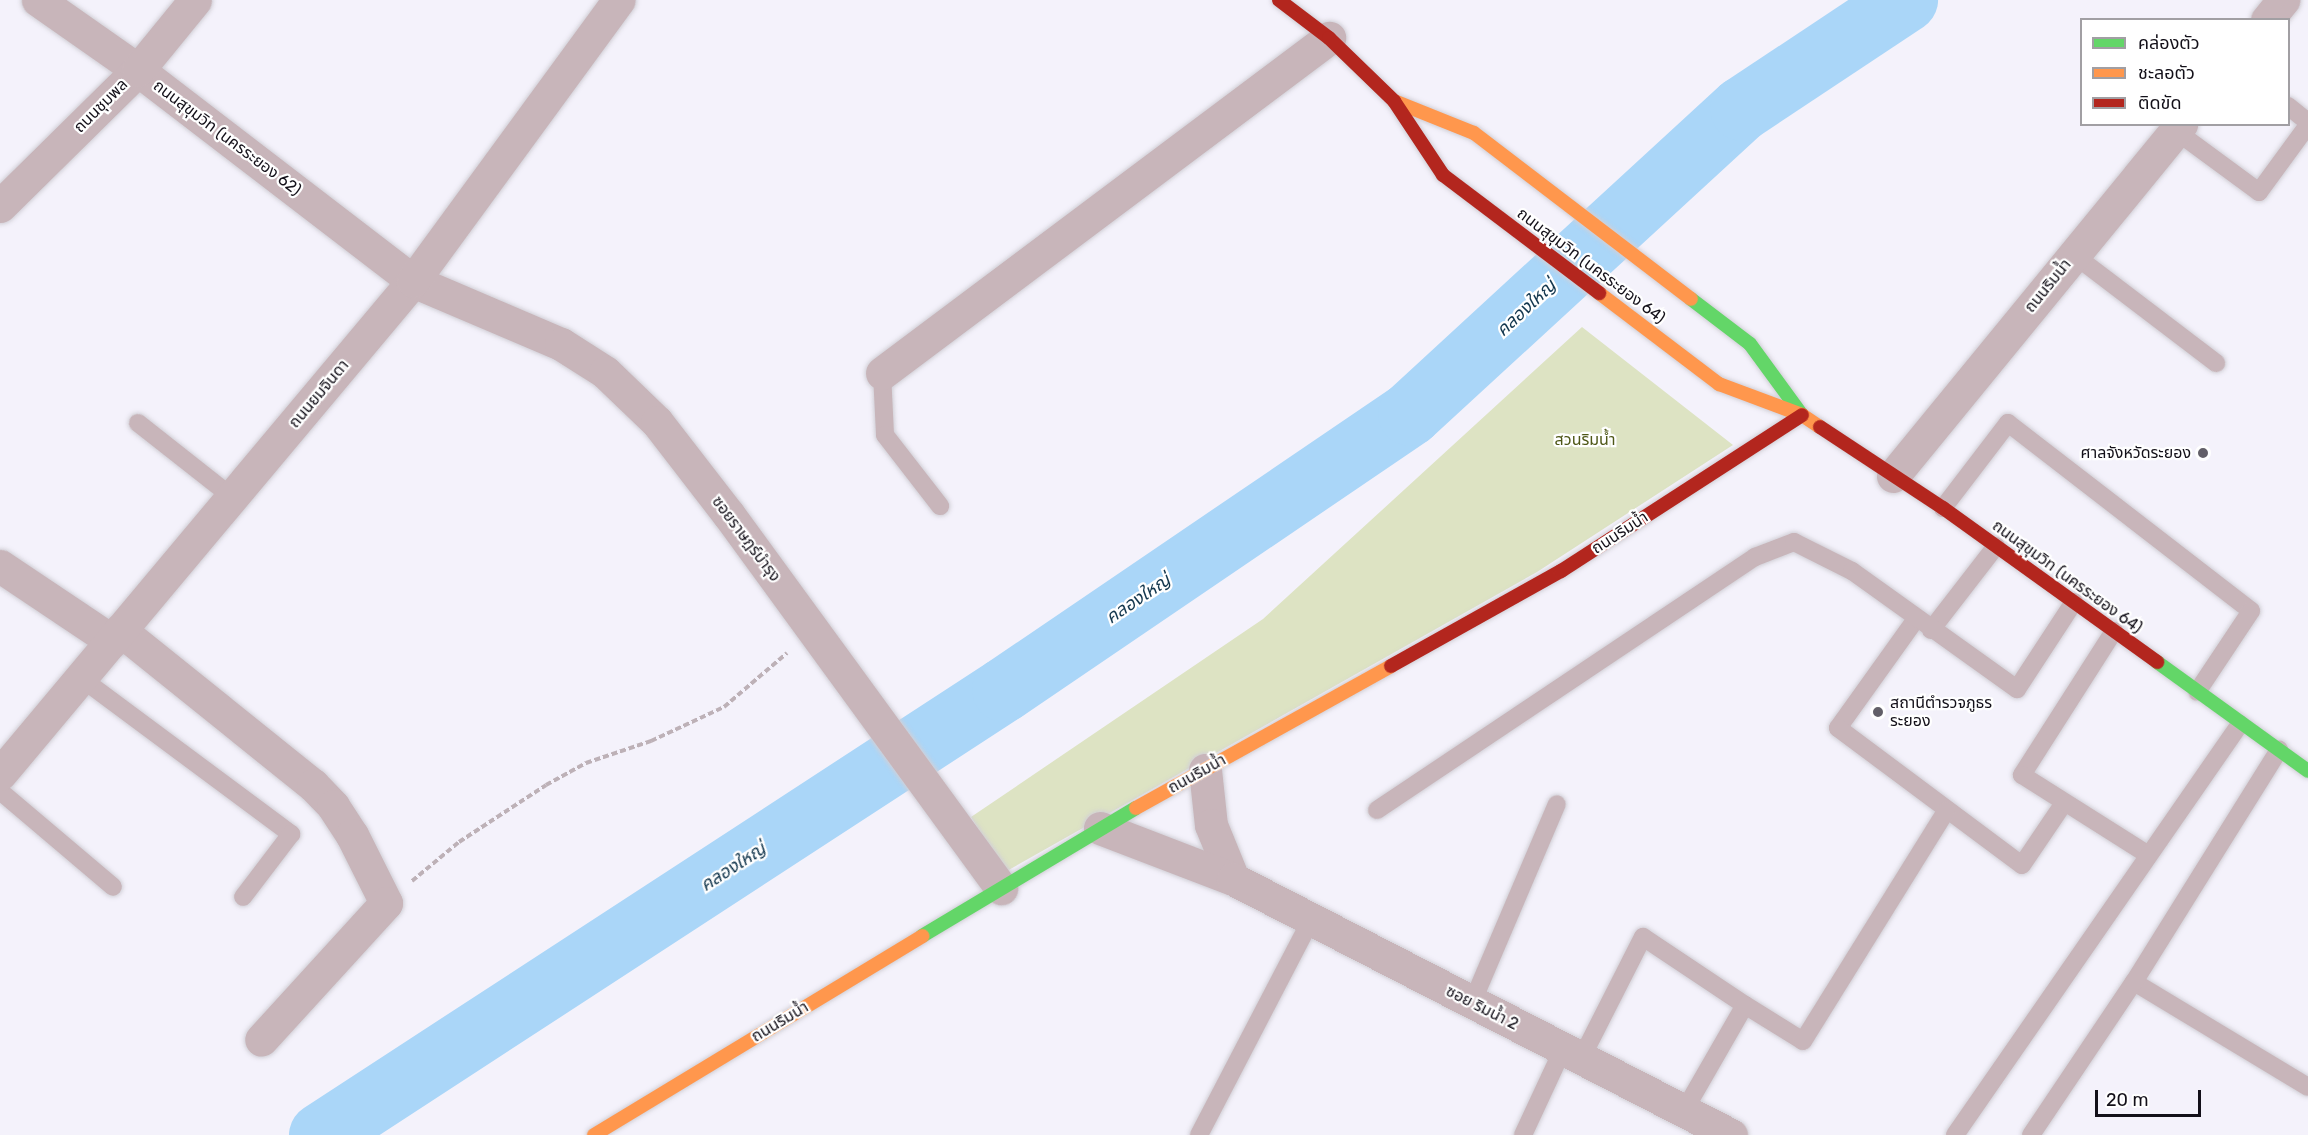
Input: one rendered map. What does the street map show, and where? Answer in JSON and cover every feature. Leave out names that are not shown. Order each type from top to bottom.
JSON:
[{"type":"street","name":"ถนนสุขุมวิท (นครระยอง 62)","points":[[38,0],[138,70],[413,281]]},
{"type":"street","name":"ถนนชุมพล","points":[[0,206],[138,70],[195,0]]},
{"type":"street","name":"ถนนยมจินดา","points":[[0,774],[413,281],[620,0]]},
{"type":"street","points":[[2269,18],[2283,0]]},
{"type":"street","name":"ถนนสุขุมวิท (นครระยอง 64)","points":[[1283,1],[1329,38],[1394,101],[1443,175],[1719,384],[1802,415],[1943,508],[2308,771]]},
{"type":"street","points":[[882,373],[1329,38]]},
{"type":"street","name":"ถนนสุขุมวิท (นครระยอง 64)","points":[[1394,101],[1474,134],[1750,344],[1802,415]]},
{"type":"street","name":"ถนนริมน้ำ","points":[[1893,477],[2178,128]]},
{"type":"street","name":"ซอยราษฎร์บำรุง","points":[[413,281],[561,344],[605,372],[657,422],[817,635],[1001,888]]},
{"type":"street","name":"ถนนริมน้ำ","points":[[594,1135],[1100,828],[1561,571],[1802,415]]},
{"type":"street","points":[[0,566],[116,636],[313,785],[333,806],[352,835],[386,903],[261,1040]]},
{"type":"street","points":[[1205,770],[1211,825],[1233,879]]},
{"type":"street","name":"ซอย ริมน้ำ 2","points":[[1100,828],[1233,879],[1310,922],[1731,1135]]},
{"type":"lane","points":[[2178,128],[2259,192],[2308,123],[2290,107]]},
{"type":"lane","points":[[2073,254],[2216,363]]},
{"type":"lane","points":[[882,373],[885,435],[940,506]]},
{"type":"lane","points":[[138,423],[232,497]]},
{"type":"lane","points":[[1943,508],[2008,423],[2251,610],[2197,692]]},
{"type":"lane","points":[[1377,810],[1755,557],[1794,542],[1852,571],[2017,690],[2074,602]]},
{"type":"lane","points":[[1931,630],[1996,546]]},
{"type":"lane","points":[[1916,619],[1838,728],[1946,811],[2022,865],[2064,803]]},
{"type":"lane","points":[[2114,632],[2022,775],[2147,854]]},
{"type":"lane","points":[[81,678],[291,834],[243,897]]},
{"type":"lane","points":[[1955,1135],[2147,854],[2240,724]]},
{"type":"lane","points":[[2031,1135],[2134,982],[2278,750]]},
{"type":"lane","points":[[0,791],[113,887]]},
{"type":"lane","points":[[1472,1003],[1557,804]]},
{"type":"lane","points":[[1523,1135],[1642,937],[1803,1041],[1946,811]]},
{"type":"lane","points":[[1199,1135],[1310,922]]},
{"type":"lane","points":[[2134,982],[2308,1087]]},
{"type":"lane","points":[[1684,1111],[1745,1005]]},
{"type":"path","points":[[386,903],[459,842],[546,785],[586,763],[651,741],[724,707],[817,635]]},
{"type":"green space","name":"สวนริมน้ำ","points":[[1582,327],[1733,445],[1537,572],[1005,872],[971,817],[1263,619]]},
{"type":"waterway","name":"คลองใหญ่","points":[[321,1135],[1004,690],[1410,414],[1742,109],[1906,0]]},
{"type":"traffic: fast","points":[[1691,299],[1750,344],[1802,415]]},
{"type":"traffic: fast","points":[[2157,662],[2308,771]]},
{"type":"traffic: fast","points":[[922,936],[1136,808]]},
{"type":"traffic: slow","points":[[1394,101],[1474,133],[1691,299]]},
{"type":"traffic: slow","points":[[1599,293],[1719,384],[1802,415],[1820,427]]},
{"type":"traffic: slow","points":[[1136,808],[1391,666]]},
{"type":"traffic: slow","points":[[594,1135],[922,936]]},
{"type":"traffic: jam","points":[[1279,0],[1329,38],[1394,101],[1443,175],[1599,293]]},
{"type":"traffic: jam","points":[[1391,666],[1561,571],[1802,415]]},
{"type":"traffic: jam","points":[[1820,427],[1943,508],[2157,662]]},
{"type":"place","name":"ศาลจังหวัดระยอง","points":[[2203,453]]},
{"type":"place","name":"สถานีตำรวจภูธร ระยอง","points":[[1878,712]]}]
